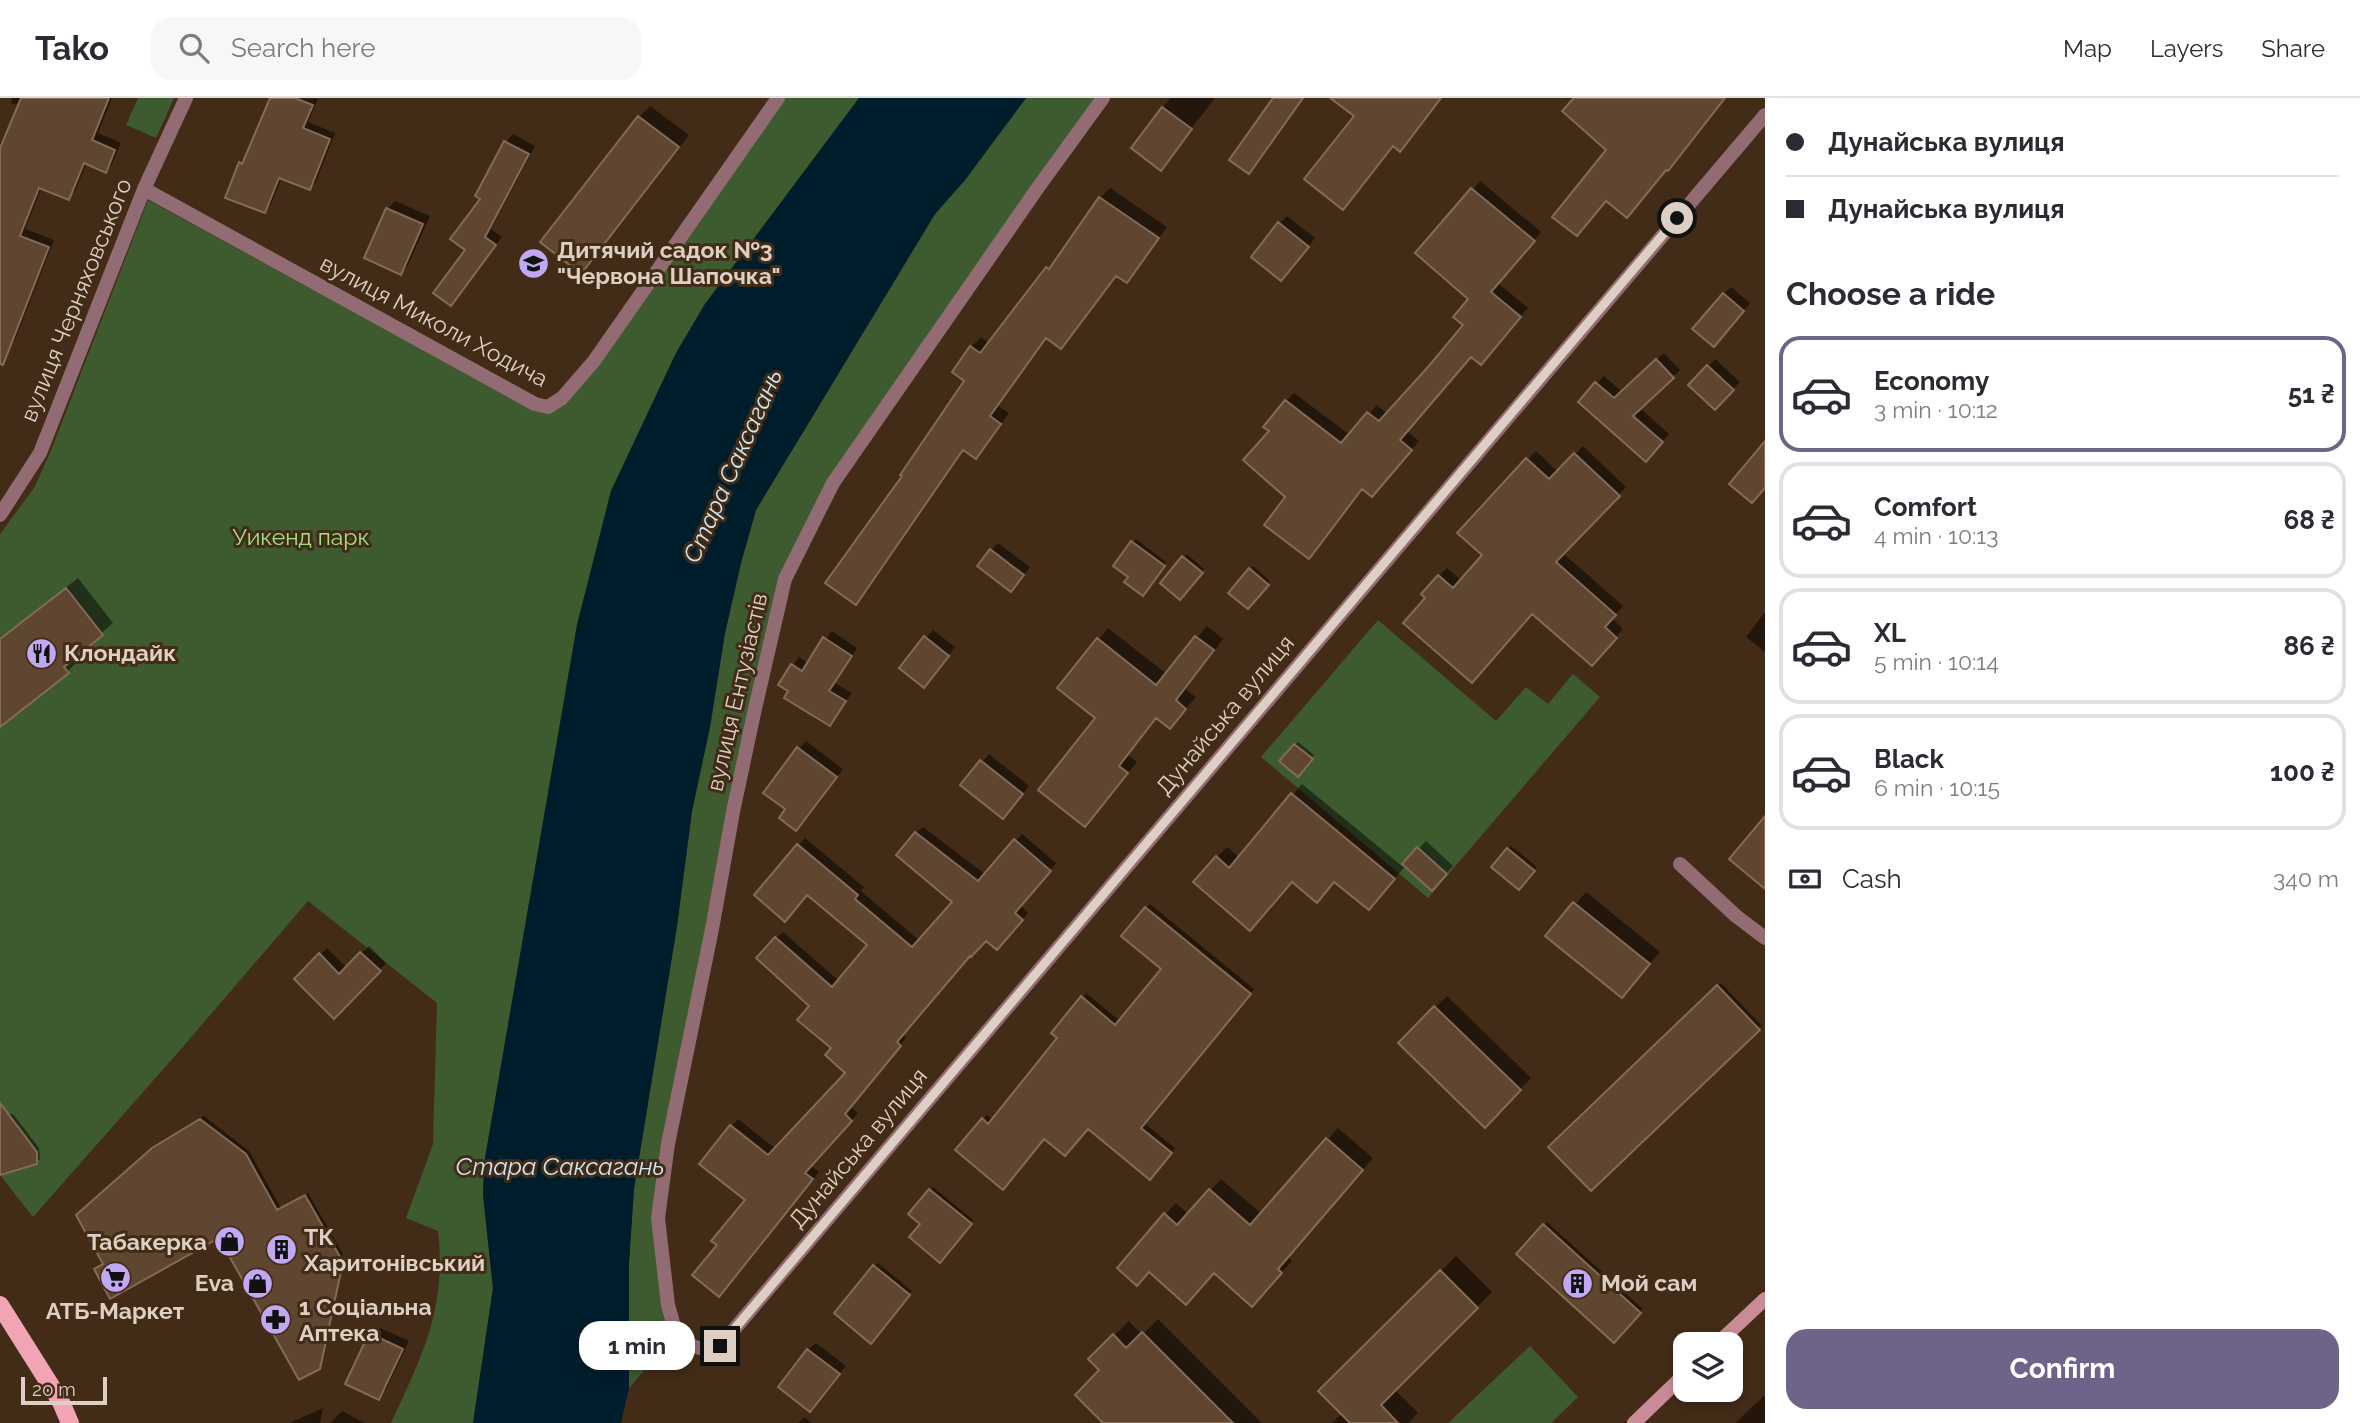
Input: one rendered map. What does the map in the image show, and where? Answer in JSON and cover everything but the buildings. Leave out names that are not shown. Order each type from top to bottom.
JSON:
[{"type":"main road","points":[[0,1305],[61,1402],[70,1423]]},
{"type":"street","name":"вулиця Черняховського","points":[[1,513],[40,453],[144,189],[186,98]]},
{"type":"street","name":"вулиця Миколи Ходича","points":[[144,189],[535,404],[548,407],[562,398],[594,361],[778,98]]},
{"type":"street","name":"вулиця Ентузіастів","points":[[720,1346],[712,1351],[687,1345],[676,1333],[668,1305],[658,1218],[668,1144],[733,812],[785,579],[833,483],[1103,98]]},
{"type":"street","name":"Дунайська вулиця","points":[[720,1346],[1765,115]]},
{"type":"street","points":[[1680,864],[1736,916],[1765,938]]},
{"type":"street","points":[[1730,1332],[1765,1299]]},
{"type":"street","points":[[1634,1423],[1673,1386]]},
{"type":"green space","points":[[138,98],[174,98],[156,138],[126,125]]},
{"type":"green space","name":"Уикенд парк","points":[[778,98],[859,98],[705,304],[676,353],[611,491],[577,625],[484,1164],[483,1195],[493,1288],[473,1423],[391,1423],[430,1331],[439,1284],[438,1231],[406,1218],[433,1144],[437,1003],[308,901],[33,1217],[0,1175],[0,726],[64,667],[103,636],[66,588],[0,639],[0,534],[34,488],[50,453],[148,200],[533,410],[562,398]]},
{"type":"green space","points":[[1026,98],[1103,98],[833,483],[785,579],[658,1218],[676,1333],[629,1388],[629,1263],[634,1189],[677,926],[692,811],[710,727],[725,633],[756,510],[935,214],[965,180]]},
{"type":"green space","points":[[1378,620],[1496,721],[1526,687],[1548,704],[1573,674],[1600,697],[1428,898],[1261,757]]},
{"type":"green space","points":[[1530,1346],[1578,1397],[1551,1423],[1448,1423]]},
{"type":"water","name":"Стара Саксагань","points":[[859,98],[1026,98],[965,180],[935,214],[756,510],[725,633],[710,727],[692,811],[677,926],[634,1189],[629,1263],[629,1388],[621,1423],[473,1423],[493,1288],[483,1195],[484,1164],[577,625],[611,491],[676,353],[705,304]]},
{"type":"place","name":"Дитячий садок №3 \"Червона Шапочка\"","points":[[534,263]]},
{"type":"place","name":"Клондайк","points":[[41,653]]},
{"type":"place","name":"Табакерка","points":[[230,1242]]},
{"type":"place","name":"ТК Харитонівський","points":[[281,1250]]},
{"type":"place","name":"АТБ-Маркет","points":[[115,1277]]},
{"type":"place","name":"Eva","points":[[257,1283]]},
{"type":"place","name":"Мой сам","points":[[1578,1283]]},
{"type":"place","name":"1 Соціальна Аптека","points":[[276,1320]]},
{"type":"route","points":[[720,1346],[1677,218]]}]
